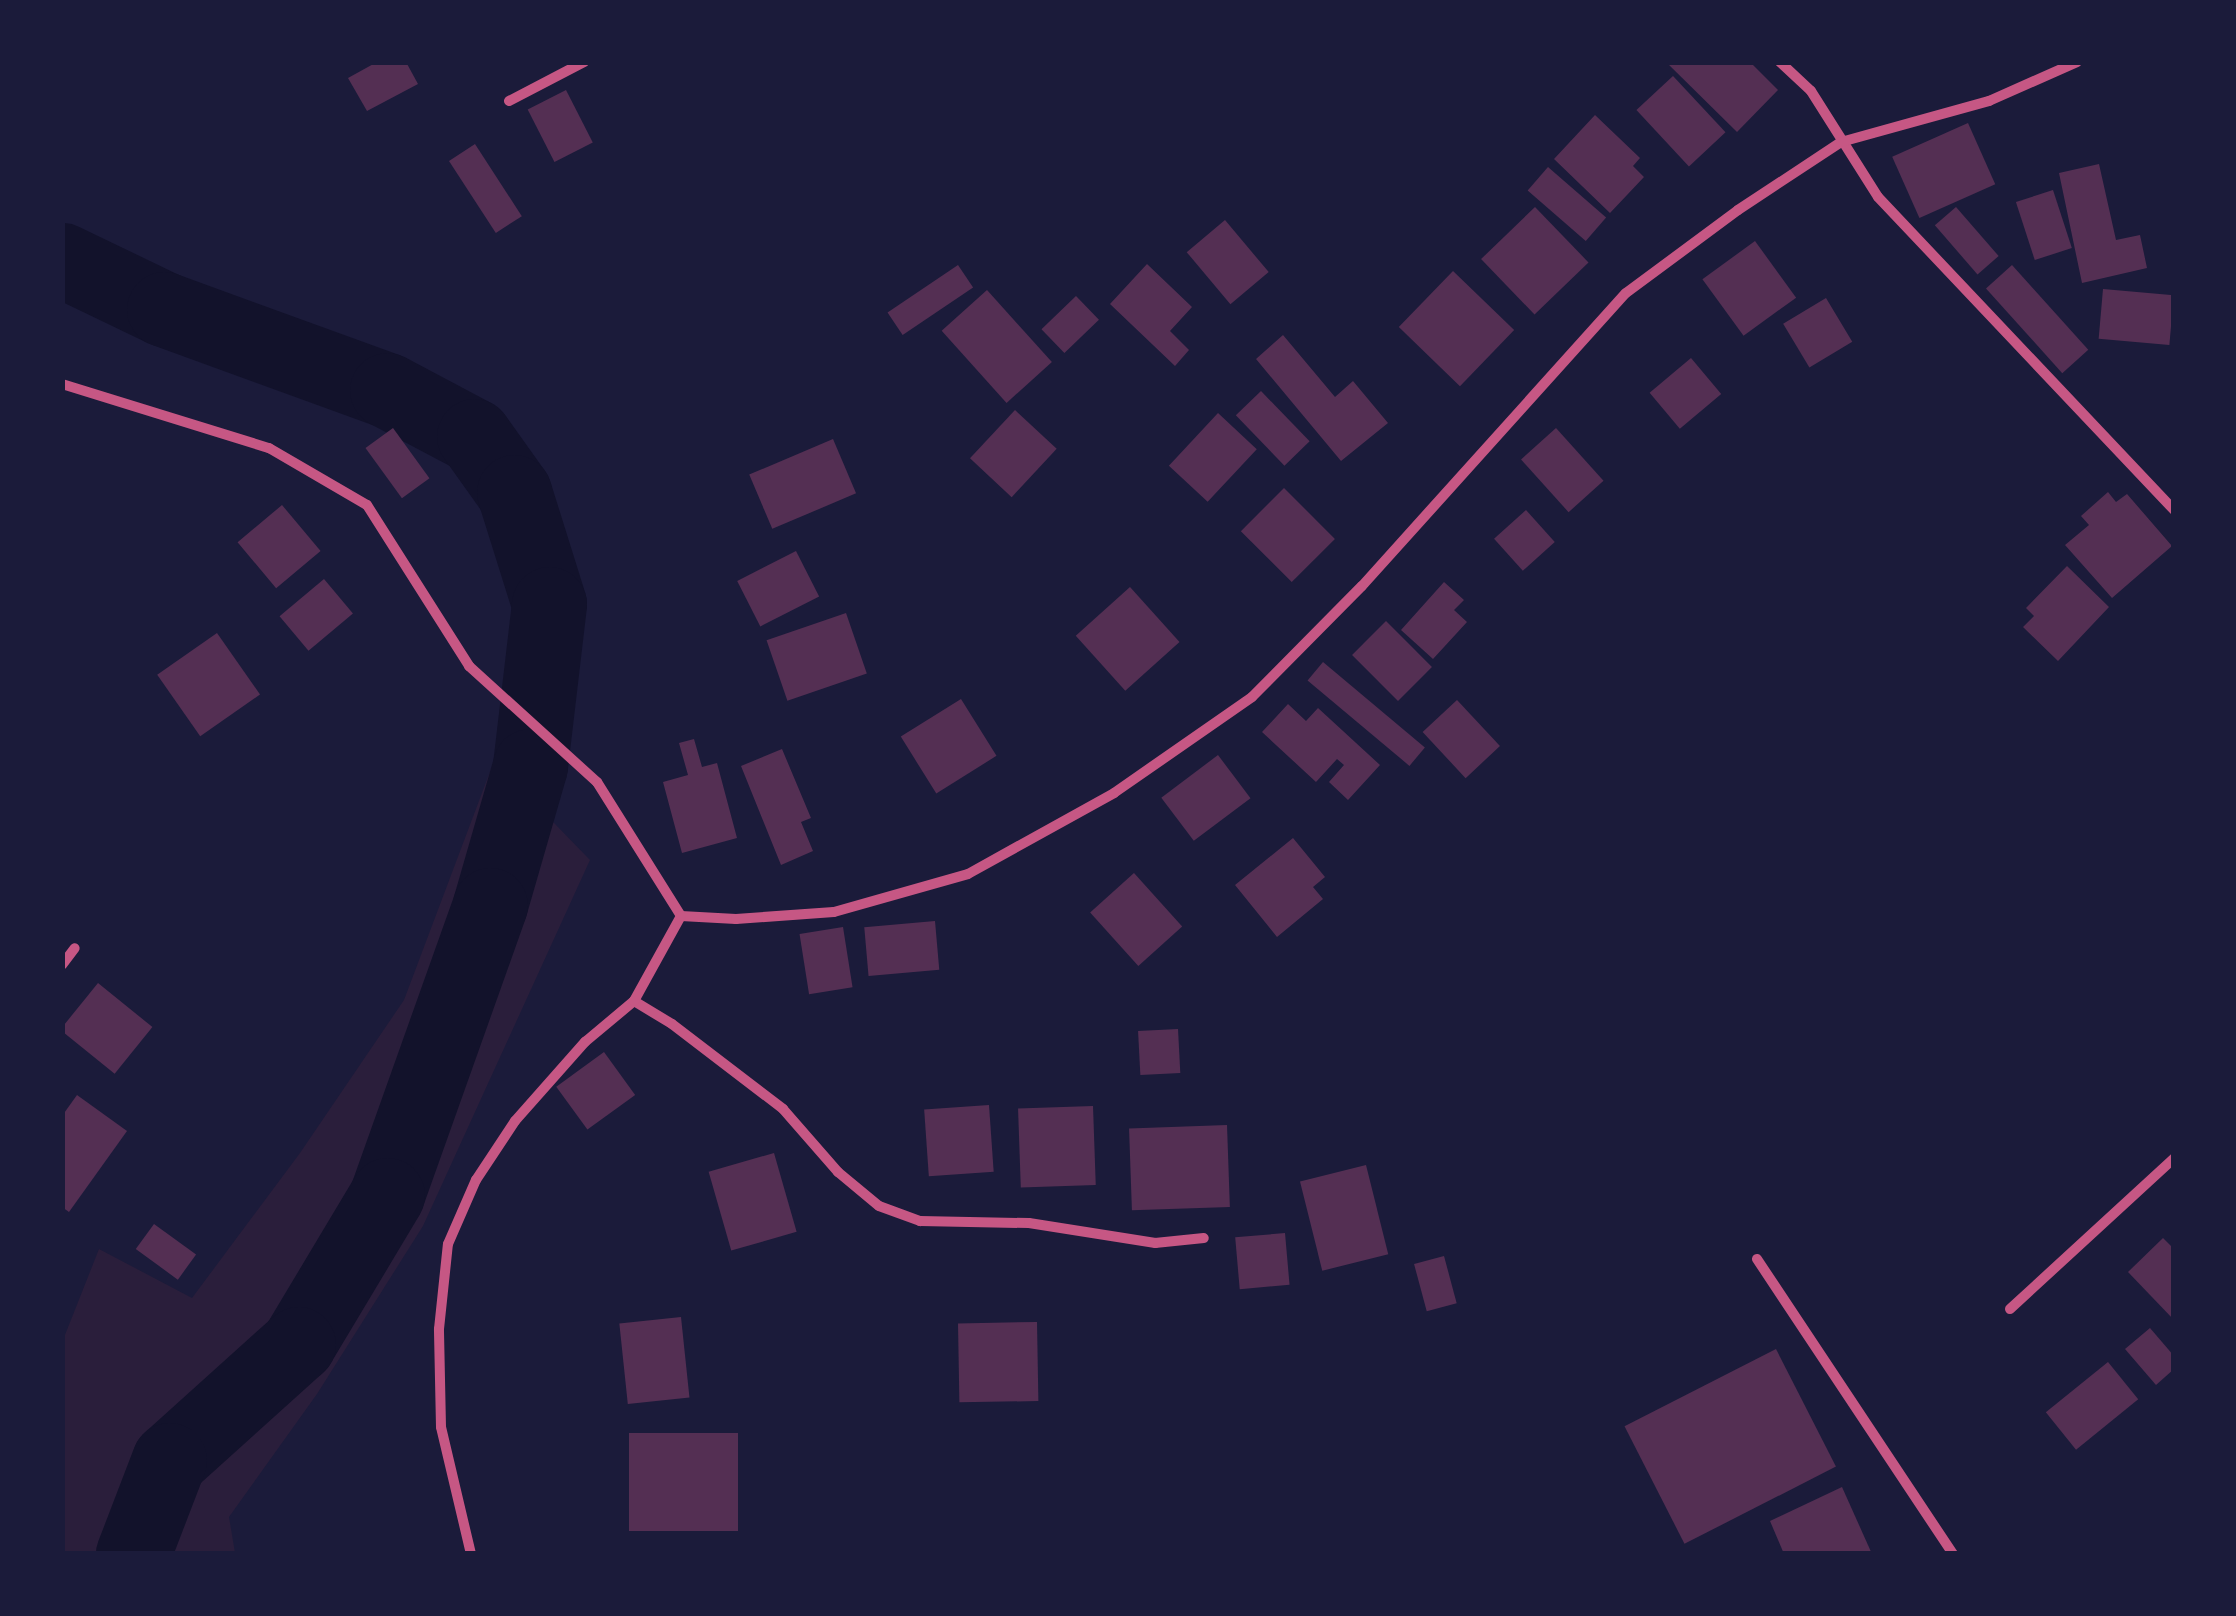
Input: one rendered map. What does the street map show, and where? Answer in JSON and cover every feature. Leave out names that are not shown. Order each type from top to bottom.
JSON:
[{"type":"street","points":[[509,101],[584,62]]},
{"type":"street","points":[[1780,62],[1810,92],[1878,197],[2174,510]]},
{"type":"street","points":[[682,916],[736,919],[834,912],[968,874],[1114,792],[1252,696],[1362,586],[1626,293],[1738,210],[1841,142],[1989,101],[2077,62]]},
{"type":"street","points":[[62,384],[269,448],[367,505],[469,666],[597,782],[682,916]]},
{"type":"street","points":[[471,1554],[441,1427],[439,1328],[448,1244],[476,1180],[515,1121],[584,1042],[634,1001],[682,916]]},
{"type":"street","points":[[62,965],[75,948]]},
{"type":"street","points":[[634,1001],[783,1109],[838,1172],[879,1206],[920,1221],[1029,1223],[1155,1242],[1204,1238]]},
{"type":"street","points":[[2010,1309],[2174,1158]]},
{"type":"street","points":[[1757,1260],[1953,1554]]},
{"type":"shaded area","points":[[494,761],[590,860],[423,1226],[317,1394],[229,1517],[235,1553],[63,1553],[63,1340],[99,1249],[192,1298],[300,1153],[404,1000]]},
{"type":"building","points":[[377,62],[406,62],[418,84],[367,111],[348,78]]},
{"type":"building","points":[[1666,62],[1750,62],[1778,90],[1737,132]]},
{"type":"building","points":[[1673,76],[1726,132],[1689,166],[1636,110]]},
{"type":"building","points":[[566,90],[593,143],[554,162],[528,110]]},
{"type":"building","points":[[1595,115],[1640,158],[1633,166],[1644,177],[1610,213],[1554,159]]},
{"type":"building","points":[[1968,123],[1995,184],[1919,218],[1892,157]]},
{"type":"building","points":[[475,144],[522,216],[496,233],[449,161]]},
{"type":"building","points":[[2099,164],[2116,240],[2140,235],[2147,268],[2082,283],[2059,173]]},
{"type":"building","points":[[1548,167],[1606,218],[1586,241],[1528,190]]},
{"type":"building","points":[[2053,190],[2072,248],[2035,260],[2016,202]]},
{"type":"building","points":[[1535,207],[1588,262],[1535,314],[1481,259]]},
{"type":"building","points":[[1956,207],[1999,256],[1978,274],[1935,225]]},
{"type":"building","points":[[1225,220],[1269,272],[1230,304],[1187,252]]},
{"type":"building","points":[[1755,241],[1796,298],[1744,336],[1702,279]]},
{"type":"building","points":[[1147,264],[1192,307],[1170,331],[1189,350],[1175,366],[1110,304]]},
{"type":"building","points":[[958,265],[973,287],[903,335],[888,313]]},
{"type":"building","points":[[2012,265],[2088,350],[2062,373],[1986,288]]},
{"type":"building","points":[[1453,271],[1514,330],[1460,386],[1399,327]]},
{"type":"building","points":[[2103,289],[2174,295],[2169,345],[2099,339]]},
{"type":"building","points":[[987,290],[1052,362],[1007,403],[942,331]]},
{"type":"building","points":[[1076,296],[1099,320],[1064,353],[1041,329]]},
{"type":"building","points":[[1826,298],[1852,342],[1809,367],[1783,324]]},
{"type":"building","points":[[1283,335],[1335,397],[1353,381],[1388,423],[1341,461],[1256,359]]},
{"type":"building","points":[[1691,358],[1721,394],[1680,429],[1650,393]]},
{"type":"building","points":[[1261,391],[1310,441],[1284,466],[1236,415]]},
{"type":"building","points":[[1015,410],[1057,449],[1012,497],[970,458]]},
{"type":"building","points":[[1218,413],[1257,449],[1208,502],[1169,466]]},
{"type":"building","points":[[393,428],[429,478],[402,498],[365,448]]},
{"type":"building","points":[[1556,428],[1604,481],[1569,512],[1521,459]]},
{"type":"building","points":[[833,439],[856,493],[772,529],[749,475]]},
{"type":"building","points":[[1284,488],[1335,539],[1292,582],[1241,531]]},
{"type":"building","points":[[2108,492],[2116,502],[2127,494],[2172,546],[2112,598],[2065,545],[2089,525],[2081,516]]},
{"type":"building","points":[[282,505],[321,551],[276,588],[238,542]]},
{"type":"building","points":[[1526,510],[1555,542],[1523,571],[1494,539]]},
{"type":"building","points":[[796,551],[819,596],[760,626],[737,581]]},
{"type":"building","points":[[2067,566],[2109,607],[2058,661],[2023,627],[2034,616],[2026,608]]},
{"type":"building","points":[[324,579],[353,613],[308,651],[280,616]]},
{"type":"building","points":[[1444,582],[1464,600],[1454,610],[1467,622],[1433,659],[1401,630]]},
{"type":"building","points":[[1130,587],[1180,642],[1125,691],[1076,636]]},
{"type":"building","points":[[846,613],[867,674],[787,701],[767,640]]},
{"type":"building","points":[[1386,621],[1432,667],[1398,701],[1352,655]]},
{"type":"building","points":[[217,633],[260,694],[200,736],[157,675]]},
{"type":"building","points":[[1323,662],[1425,747],[1409,766],[1308,680]]},
{"type":"building","points":[[961,699],[997,756],[936,793],[901,737]]},
{"type":"building","points":[[1457,700],[1500,746],[1466,778],[1423,732]]},
{"type":"building","points":[[1288,704],[1306,721],[1318,708],[1380,765],[1348,800],[1329,782],[1344,765],[1337,759],[1316,782],[1262,732]]},
{"type":"building","points":[[694,739],[702,767],[717,763],[737,838],[682,853],[663,782],[688,775],[679,743]]},
{"type":"building","points":[[782,749],[811,818],[801,822],[813,851],[781,865],[741,766]]},
{"type":"building","points":[[1218,755],[1250,798],[1194,841],[1161,798]]},
{"type":"building","points":[[1293,838],[1325,877],[1313,887],[1323,899],[1277,937],[1235,885]]},
{"type":"building","points":[[1134,873],[1182,927],[1138,966],[1090,912]]},
{"type":"building","points":[[935,921],[939,970],[869,976],[864,927]]},
{"type":"building","points":[[843,927],[853,987],[809,994],[800,934]]},
{"type":"building","points":[[98,983],[152,1027],[115,1074],[62,1031]]},
{"type":"building","points":[[1178,1029],[1180,1073],[1140,1075],[1138,1031]]},
{"type":"building","points":[[604,1052],[635,1095],[587,1130],[556,1087]]},
{"type":"building","points":[[77,1095],[127,1131],[69,1212],[62,1207],[62,1116]]},
{"type":"building","points":[[989,1105],[994,1172],[929,1176],[924,1110]]},
{"type":"building","points":[[1093,1106],[1096,1185],[1021,1188],[1018,1109]]},
{"type":"building","points":[[1227,1125],[1230,1207],[1132,1210],[1129,1128]]},
{"type":"building","points":[[774,1153],[797,1232],[731,1251],[709,1172]]},
{"type":"building","points":[[1366,1165],[1388,1254],[1322,1271],[1300,1181]]},
{"type":"building","points":[[154,1224],[196,1255],[178,1280],[136,1249]]},
{"type":"building","points":[[1285,1233],[1290,1285],[1240,1289],[1235,1237]]},
{"type":"building","points":[[2163,1238],[2174,1249],[2174,1320],[2128,1272]]},
{"type":"building","points":[[1444,1256],[1457,1303],[1427,1311],[1414,1264]]},
{"type":"building","points":[[681,1317],[689,1398],[628,1404],[619,1323]]},
{"type":"building","points":[[1037,1322],[1038,1401],[959,1402],[958,1323]]},
{"type":"building","points":[[2150,1328],[2174,1356],[2174,1369],[2156,1385],[2125,1349]]},
{"type":"building","points":[[1776,1349],[1836,1467],[1684,1544],[1625,1426]]},
{"type":"building","points":[[2108,1362],[2138,1399],[2076,1450],[2046,1412]]},
{"type":"building","points":[[629,1433],[738,1433],[738,1531],[629,1531]]},
{"type":"building","points":[[1842,1487],[1872,1554],[1784,1554],[1770,1521]]},
{"type":"waterway","points":[[62,260],[164,309],[387,390],[474,436],[514,492],[549,604],[530,766],[490,905],[387,1195],[298,1344],[169,1460],[133,1554]]}]
